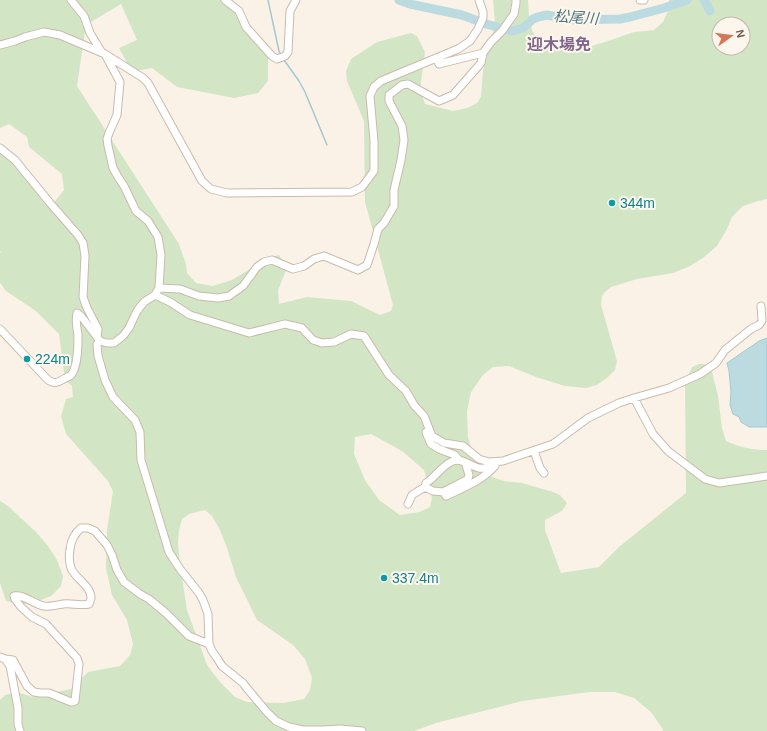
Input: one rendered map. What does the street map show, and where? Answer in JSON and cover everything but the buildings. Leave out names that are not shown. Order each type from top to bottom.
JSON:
[{"type":"street","points":[[0,329],[48,380],[52,383],[57,382],[70,376],[74,370],[77,358],[77,313],[99,339],[107,343],[114,343],[123,336],[129,328],[137,311],[144,302],[155,295],[159,288],[161,255],[158,237],[148,221],[136,210],[124,186],[118,178],[113,168],[108,146],[107,139],[117,115],[120,82],[90,33],[84,16],[71,0]]},
{"type":"street","points":[[225,0],[239,11],[246,27],[272,56],[277,59],[285,56],[288,52],[290,11],[296,0]]},
{"type":"street","points":[[0,45],[47,32],[60,35],[103,53],[143,78],[148,83],[202,181],[211,188],[228,193],[352,192],[362,187],[374,171],[374,141],[370,96],[374,87],[381,80],[458,49],[470,41],[478,29],[482,18],[483,12],[480,0]]},
{"type":"street","points":[[159,288],[180,290],[199,296],[218,298],[229,296],[243,286],[257,267],[264,262],[272,260],[293,268],[304,266],[324,256],[358,270],[367,265],[378,229],[384,223],[394,206],[394,190],[404,140],[402,126],[388,101],[389,95],[402,85],[408,84],[439,101],[454,94],[481,63],[483,53],[514,14],[516,0]]},
{"type":"street","points":[[436,58],[439,64],[483,53]]},
{"type":"street","points":[[0,148],[15,160],[78,235],[83,243],[85,256],[83,297],[98,329],[98,356],[105,380],[113,397],[135,420],[140,432],[141,460],[169,552],[203,600],[208,614],[209,644],[212,651],[222,666],[243,682],[276,721],[289,727],[303,730],[340,729],[362,731]]},
{"type":"street","points":[[155,295],[170,302],[190,315],[249,333],[285,324],[302,328],[314,340],[322,343],[334,342],[351,334],[364,336],[389,375],[406,391],[414,405],[424,416],[432,436],[444,443],[463,446],[479,459],[490,462],[503,461],[554,444],[588,418],[619,403],[683,383],[700,374],[716,363],[725,350],[759,325],[762,321],[761,306]]},
{"type":"street","points":[[634,398],[653,434],[668,451],[705,479],[719,483],[767,476]]},
{"type":"street","points":[[425,487],[433,491],[443,492],[468,479],[469,475],[462,461],[455,455],[439,449],[431,444],[426,435],[426,422]]},
{"type":"street","points":[[534,451],[540,468],[544,473]]},
{"type":"street","points":[[408,504],[412,495],[425,487],[426,483],[453,460],[462,461],[479,468],[492,466],[495,462]]},
{"type":"street","points":[[446,496],[491,472],[496,466],[495,462]]},
{"type":"street","points":[[2,658],[13,660],[28,686],[34,692],[49,693],[71,702],[75,701],[79,664],[76,658],[46,624],[32,617],[21,607],[14,596],[17,595],[45,606],[89,604],[91,598],[88,590],[71,568],[69,559],[72,538],[81,528],[88,528],[95,531],[107,545],[117,570],[124,582],[149,599],[167,614],[189,636],[209,644]]},
{"type":"street","points":[[2,658],[10,666],[18,708],[18,724],[20,731]]},
{"type":"green space","points":[[0,0],[230,0],[264,47],[268,58],[268,81],[258,93],[234,98],[177,87],[152,68],[132,72],[119,48],[137,40],[121,4],[86,25],[77,86],[179,244],[186,264],[187,273],[196,283],[213,286],[232,280],[268,258],[279,255],[287,268],[278,290],[279,304],[307,297],[351,301],[380,315],[391,311],[393,305],[365,202],[364,121],[347,81],[346,71],[351,59],[377,42],[411,33],[417,36],[425,52],[420,90],[425,104],[453,111],[467,108],[477,103],[481,97],[483,71],[495,24],[493,0],[528,0],[532,30],[538,42],[543,45],[566,50],[581,49],[634,32],[654,30],[663,22],[669,9],[669,0],[767,0],[767,199],[743,206],[732,217],[717,246],[703,258],[690,266],[673,273],[637,279],[611,287],[605,292],[602,296],[601,305],[617,361],[615,370],[607,378],[597,385],[586,388],[565,386],[536,377],[509,366],[493,367],[483,375],[471,392],[467,411],[468,437],[474,457],[483,470],[492,477],[504,481],[522,483],[553,492],[560,495],[567,503],[562,511],[545,520],[545,530],[561,573],[599,567],[619,547],[686,493],[685,383],[692,367],[699,364],[706,364],[711,368],[718,396],[722,428],[726,441],[746,448],[767,450],[767,731],[663,731],[651,712],[634,698],[615,692],[589,692],[523,701],[436,723],[414,731],[0,731],[0,700],[5,695],[17,692],[33,697],[71,689],[88,672],[120,666],[130,655],[133,644],[127,620],[112,595],[106,568],[107,530],[113,491],[108,481],[66,434],[61,416],[66,399],[73,397],[72,386],[65,380],[59,334],[36,311],[6,291],[0,283],[0,147],[53,204],[64,190],[62,174],[29,147],[27,137],[9,124],[0,128]],"holes":[[[371,434],[402,451],[424,470],[432,498],[430,507],[419,512],[400,515],[379,500],[365,480],[354,454],[355,437]],[[205,510],[212,516],[220,530],[236,577],[257,620],[293,645],[305,659],[312,678],[310,690],[304,699],[283,703],[247,702],[235,697],[220,682],[207,665],[187,610],[178,543],[182,519],[189,514]]]},
{"type":"green space","points":[[0,501],[8,506],[36,532],[57,560],[63,576],[61,586],[51,596],[30,604],[17,604],[6,601],[0,583]]},
{"type":"water","points":[[767,338],[767,427],[749,427],[741,422],[739,417],[733,414],[730,405],[731,392],[727,363],[759,341]]},
{"type":"waterway","points":[[268,0],[281,55]]},
{"type":"waterway","name":"松尾川","points":[[399,0],[410,4],[462,15],[486,24],[512,31],[523,28],[533,19],[547,15],[575,20],[620,19],[664,8],[687,0]]},
{"type":"waterway","name":"松尾川","points":[[704,0],[710,11]]},
{"type":"waterway","points":[[284,60],[305,92],[327,145]]},
{"type":"place","name":"344m","points":[[612,203]]},
{"type":"place","name":"224m","points":[[27,359]]},
{"type":"place","name":"337.4m","points":[[384,578]]},
{"type":"district","name":"迎木場免","points":[[559,44]]}]
